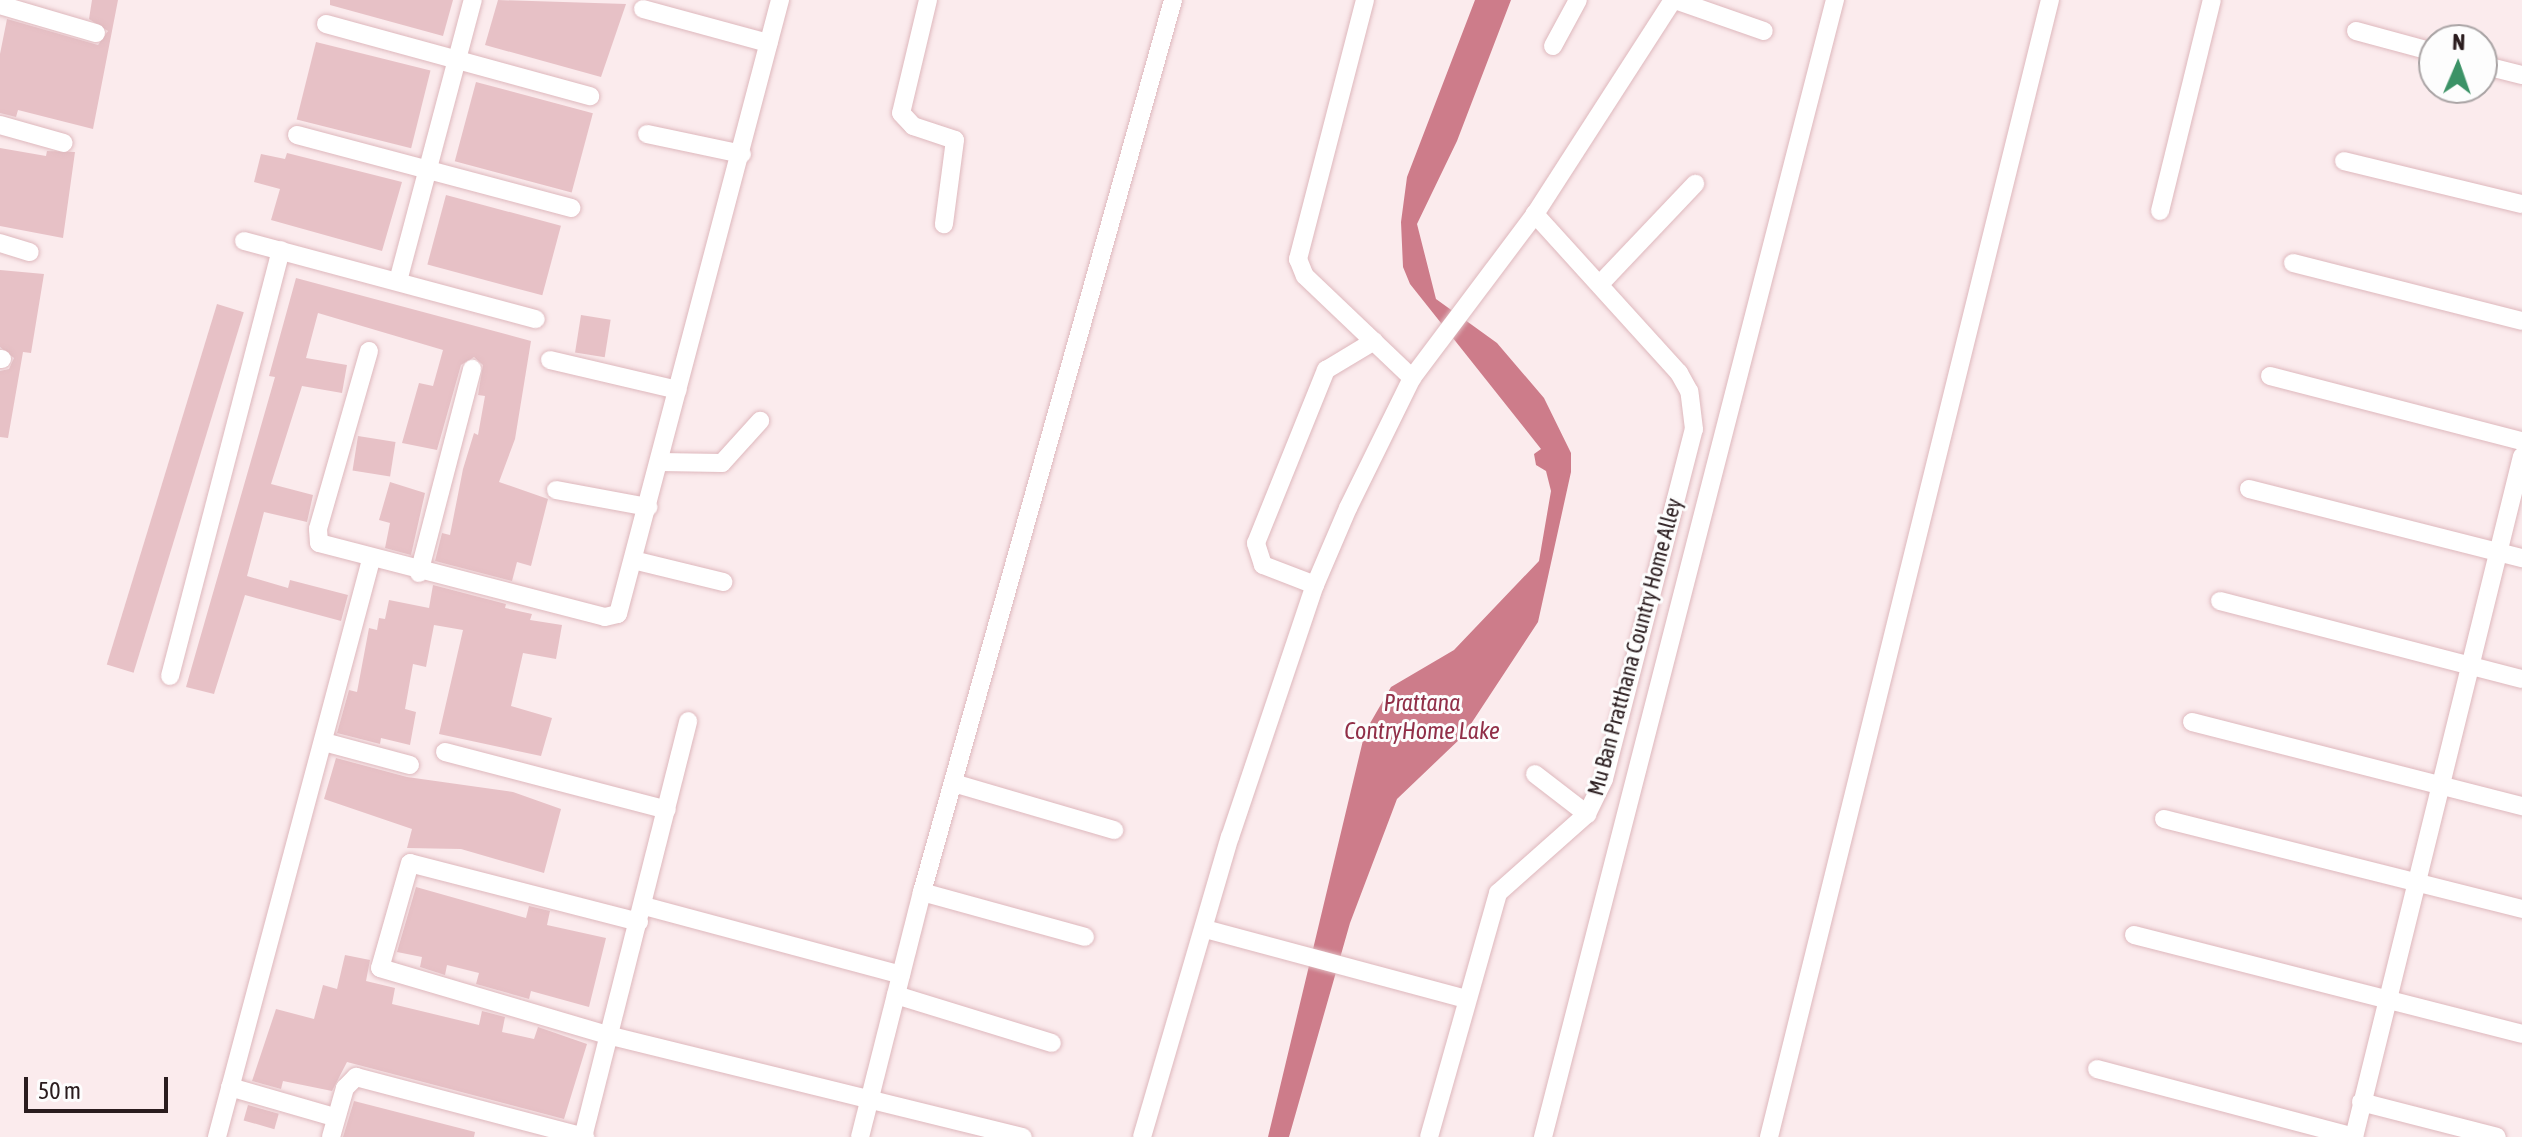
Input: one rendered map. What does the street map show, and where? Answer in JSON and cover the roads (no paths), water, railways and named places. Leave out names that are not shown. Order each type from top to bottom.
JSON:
[{"type":"street","points":[[398,281],[473,0]]},
{"type":"street","points":[[369,351],[317,536],[325,547],[419,573],[612,618],[621,610],[780,0]]},
{"type":"street","points":[[928,0],[901,113],[913,126],[955,140],[944,224]]},
{"type":"street","points":[[860,1137],[922,892],[1173,0]]},
{"type":"street","points":[[1365,0],[1298,259],[1305,276],[1412,378]]},
{"type":"street","points":[[1553,46],[1578,0]]},
{"type":"street","points":[[1142,1137],[1230,837],[1315,585],[1412,378],[1535,214],[1674,0],[1764,31]]},
{"type":"street","points":[[1543,1137],[1835,0]]},
{"type":"street","points":[[1769,1137],[2050,0]]},
{"type":"street","points":[[2160,211],[2212,0]]},
{"type":"street","points":[[0,5],[96,33]]},
{"type":"street","points":[[643,9],[768,43]]},
{"type":"street","points":[[326,24],[590,96]]},
{"type":"street","points":[[2356,31],[2418,48]]},
{"type":"street","points":[[2498,69],[2522,75]]},
{"type":"street","points":[[0,125],[64,143]]},
{"type":"street","points":[[647,134],[742,154]]},
{"type":"street","points":[[297,135],[571,208]]},
{"type":"street","points":[[2344,161],[2522,204]]},
{"type":"street","points":[[1601,283],[1695,184]]},
{"type":"street","name":"Mu Ban Pratthana Country Home Alley","points":[[1429,1137],[1498,893],[1587,814],[1604,779],[1694,429],[1689,391],[1679,373],[1601,283],[1535,214]]},
{"type":"street","points":[[244,241],[536,319]]},
{"type":"street","points":[[0,243],[30,252]]},
{"type":"street","points":[[170,676],[281,250]]},
{"type":"street","points":[[2293,263],[2522,321]]},
{"type":"street","points":[[1315,585],[1263,565],[1256,543],[1326,370],[1374,341]]},
{"type":"street","points":[[550,360],[678,390]]},
{"type":"street","points":[[419,573],[472,369]]},
{"type":"street","points":[[2270,376],[2522,441]]},
{"type":"street","points":[[660,462],[722,463],[760,421]]},
{"type":"street","points":[[2097,1069],[2354,1137],[2501,553],[2522,456]]},
{"type":"street","points":[[2249,489],[2522,558]]},
{"type":"street","points":[[556,490],[648,507]]},
{"type":"street","points":[[217,1137],[371,560]]},
{"type":"street","points":[[633,560],[723,582]]},
{"type":"street","points":[[2220,601],[2522,679]]},
{"type":"street","points":[[331,1137],[345,1088],[356,1077],[584,1137],[688,721]]},
{"type":"street","points":[[2192,722],[2522,806]]},
{"type":"street","points":[[324,742],[410,765]]},
{"type":"street","points":[[445,752],[667,810]]},
{"type":"street","points":[[1535,774],[1587,814]]},
{"type":"street","points":[[953,783],[1114,830]]},
{"type":"street","points":[[2164,819],[2522,909]]},
{"type":"street","points":[[901,975],[410,863],[381,961],[386,972],[611,1036],[871,1096],[1023,1137]]},
{"type":"street","points":[[922,892],[1085,937]]},
{"type":"street","points":[[1205,929],[1466,999]]},
{"type":"street","points":[[2134,935],[2389,1003],[2522,1034]]},
{"type":"street","points":[[896,995],[1052,1043]]},
{"type":"street","points":[[230,1087],[327,1115]]},
{"type":"street","points":[[2361,1102],[2497,1137]]},
{"type":"water","name":"Prattana ContryHome Lake","points":[[1475,0],[1511,0],[1457,141],[1417,224],[1436,299],[1497,343],[1544,398],[1571,453],[1571,472],[1538,622],[1463,736],[1397,799],[1350,923],[1289,1137],[1268,1137],[1365,732],[1391,687],[1454,650],[1539,561],[1551,491],[1546,471],[1536,465],[1534,454],[1541,449],[1410,284],[1403,267],[1401,222],[1407,177]]}]
